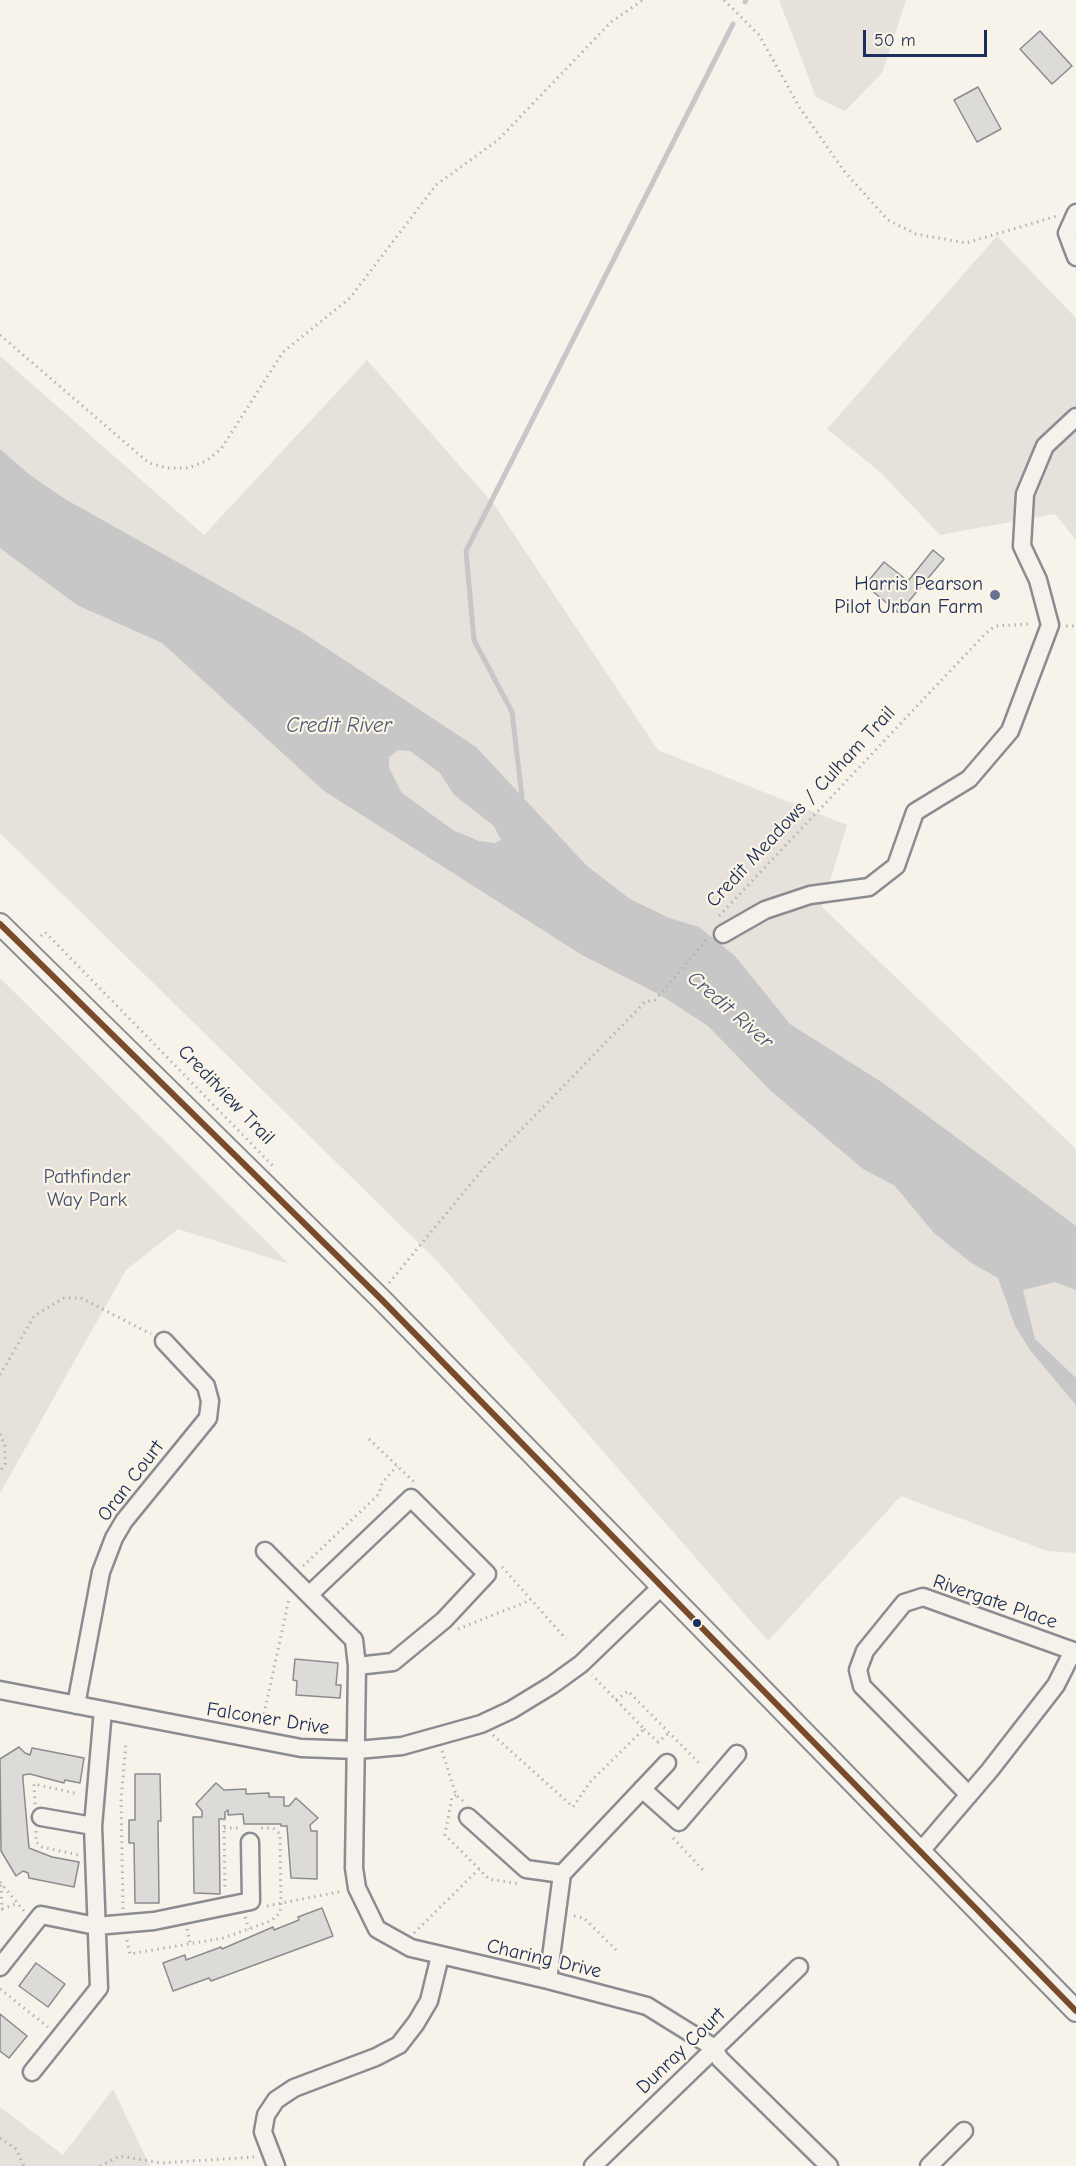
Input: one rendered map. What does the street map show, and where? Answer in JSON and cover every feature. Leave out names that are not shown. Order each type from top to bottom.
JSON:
[{"type":"main road","points":[[0,924],[382,1300],[1076,2011]]},
{"type":"street","points":[[1072,213],[1067,233],[1076,257]]},
{"type":"street","points":[[716,926],[810,895],[869,887],[896,866],[915,812],[969,779],[1010,731],[1050,625],[1038,580],[1022,546],[1025,494],[1045,446],[1076,417]]},
{"type":"street","name":"Oran Court","points":[[76,1705],[101,1572],[114,1538],[124,1521],[208,1418],[210,1401],[206,1386],[164,1341]]},
{"type":"street","points":[[310,1594],[411,1498],[488,1574],[450,1615],[393,1662],[357,1666]]},
{"type":"street","name":"Charing Drive","points":[[265,1551],[354,1640],[357,1666],[354,1868],[357,1888],[377,1929],[403,1944],[440,1956],[548,1980],[647,2006],[713,2048],[720,2059],[829,2166]]},
{"type":"street","name":"Falconer Drive","points":[[0,1690],[280,1745],[357,1750],[402,1746],[481,1724],[511,1710],[581,1664],[662,1586]]},
{"type":"street","name":"Rivergate Place","points":[[920,1852],[969,1795],[1056,1685],[1074,1651],[919,1598],[904,1603],[865,1651],[858,1670],[862,1686],[969,1795]]},
{"type":"street","points":[[32,2073],[99,1988],[93,1826],[103,1710]]},
{"type":"street","points":[[642,1789],[679,1822],[737,1754]]},
{"type":"street","points":[[548,1980],[562,1874],[667,1762]]},
{"type":"street","points":[[41,1817],[93,1826]]},
{"type":"street","points":[[468,1817],[526,1869],[562,1874]]},
{"type":"street","points":[[0,1967],[41,1915],[96,1926],[154,1922],[251,1901],[250,1842]]},
{"type":"street","points":[[274,2161],[263,2132],[266,2115],[276,2100],[294,2088],[376,2057],[399,2045],[429,2001],[440,1956]]},
{"type":"street","name":"Dunray Court","points":[[593,2166],[799,1967]]},
{"type":"street","points":[[929,2166],[964,2130]]},
{"type":"path","points":[[0,335],[149,463],[168,468],[188,468],[206,461],[221,449],[283,352],[350,298],[436,185],[498,140],[611,22],[643,0]]},
{"type":"path","points":[[724,0],[759,35],[800,108],[844,171],[888,220],[916,234],[966,243],[1072,213]]},
{"type":"path","name":"Credit Meadows / Culham Trail","points":[[380,1275],[389,1284],[483,1169],[645,1002],[655,999],[705,942],[716,926],[984,634],[994,626],[1022,623],[1076,626]]},
{"type":"path","name":"Creditview Trail","points":[[41,936],[45,932],[280,1172]]},
{"type":"path","points":[[0,1375],[34,1316],[64,1298],[81,1298],[164,1341]]},
{"type":"path","points":[[0,1434],[5,1445],[5,1464],[0,1472]]},
{"type":"path","points":[[369,1439],[414,1482]]},
{"type":"path","points":[[264,1714],[293,1578],[301,1567],[379,1494],[382,1482],[397,1466]]},
{"type":"path","points":[[482,1569],[498,1563],[566,1639]]},
{"type":"path","points":[[450,1615],[458,1630],[531,1600]]},
{"type":"path","points":[[581,1664],[658,1742],[669,1733]]},
{"type":"path","points":[[616,1700],[628,1691],[699,1763]]},
{"type":"path","points":[[481,1724],[573,1807],[590,1782],[644,1729]]},
{"type":"path","points":[[124,1924],[121,1801],[126,1743]]},
{"type":"path","points":[[224,1819],[225,1907]]},
{"type":"path","points":[[403,1944],[479,1869]]},
{"type":"path","points":[[0,1883],[34,1923]]},
{"type":"path","points":[[0,1883],[1,1911],[18,1903]]},
{"type":"path","points":[[251,1901],[266,1906],[357,1888]]},
{"type":"path","points":[[557,1912],[584,1918],[619,1953]]},
{"type":"path","points":[[0,1989],[61,2036]]},
{"type":"path","points":[[0,2138],[16,2149],[24,2166]]},
{"type":"path","points":[[100,2166],[120,2156],[161,2163],[274,2161]]},
{"type":"green space","points":[[779,0],[906,0],[882,73],[845,111],[816,97]]},
{"type":"green space","points":[[997,236],[1076,318],[1076,540],[1055,514],[940,535],[880,472],[827,429]]},
{"type":"green space","points":[[0,356],[204,535],[367,360],[495,506],[658,750],[847,825],[822,907],[1076,1149],[1076,1553],[1047,1551],[901,1496],[768,1641],[439,1263],[0,833]]},
{"type":"green space","name":"Pathfinder Way Park","points":[[0,978],[289,1264],[178,1229],[126,1270],[0,1493]]},
{"type":"green space","points":[[113,2089],[150,2166],[0,2166],[0,2107],[63,2155]]},
{"type":"water","name":"Credit River","points":[[0,449],[30,475],[65,499],[302,632],[476,747],[587,866],[630,899],[669,918],[699,927],[735,956],[790,1024],[883,1083],[1076,1226],[1076,1290],[1055,1282],[1023,1290],[1035,1339],[1076,1378],[1076,1405],[1030,1350],[1015,1326],[998,1278],[970,1262],[934,1233],[895,1186],[863,1169],[771,1091],[708,1026],[662,996],[582,955],[324,791],[162,643],[77,605],[0,548]],"holes":[[[398,750],[410,751],[440,773],[454,795],[494,826],[501,840],[495,843],[479,841],[453,830],[402,793],[389,768],[389,757]]]},
{"type":"building","points":[[1040,31],[1072,66],[1052,84],[1020,49]]},
{"type":"building","points":[[978,87],[1001,129],[977,142],[954,100]]},
{"type":"building","points":[[933,550],[944,559],[899,613],[865,585],[884,562],[908,581]]},
{"type":"building","points":[[295,1659],[338,1663],[336,1685],[341,1685],[340,1698],[296,1695],[297,1681],[293,1680]]},
{"type":"building","points":[[19,1747],[30,1755],[32,1748],[84,1758],[80,1783],[65,1780],[64,1783],[30,1774],[23,1775],[29,1848],[52,1857],[79,1862],[74,1887],[29,1878],[28,1873],[23,1871],[16,1876],[1,1851],[0,1759]]},
{"type":"building","points":[[135,1774],[160,1774],[159,1903],[135,1903],[134,1843],[129,1843],[129,1820],[135,1820]]},
{"type":"building","points":[[216,1783],[224,1790],[246,1789],[246,1794],[269,1793],[269,1797],[284,1797],[284,1806],[289,1806],[296,1798],[318,1818],[310,1825],[311,1831],[317,1831],[317,1879],[291,1878],[287,1826],[244,1824],[243,1814],[228,1815],[228,1810],[225,1812],[225,1819],[219,1819],[220,1894],[194,1893],[193,1817],[202,1817],[202,1811],[196,1804]]},
{"type":"building","points":[[322,1908],[333,1936],[211,1981],[209,1978],[173,1991],[163,1963],[185,1955],[186,1960],[221,1947],[222,1949],[273,1927],[274,1930],[299,1920],[298,1917]]},
{"type":"building","points":[[36,1963],[65,1984],[48,2007],[19,1986]]},
{"type":"building","points":[[0,2014],[27,2036],[9,2058],[0,2051]]},
{"type":"waterway","points":[[522,797],[512,712],[474,640],[466,551],[733,24]]},
{"type":"transit line","points":[[0,924],[382,1300],[1076,2011]]},
{"type":"place","name":"Harris Pearson Pilot Urban Farm","points":[[995,595]]}]
